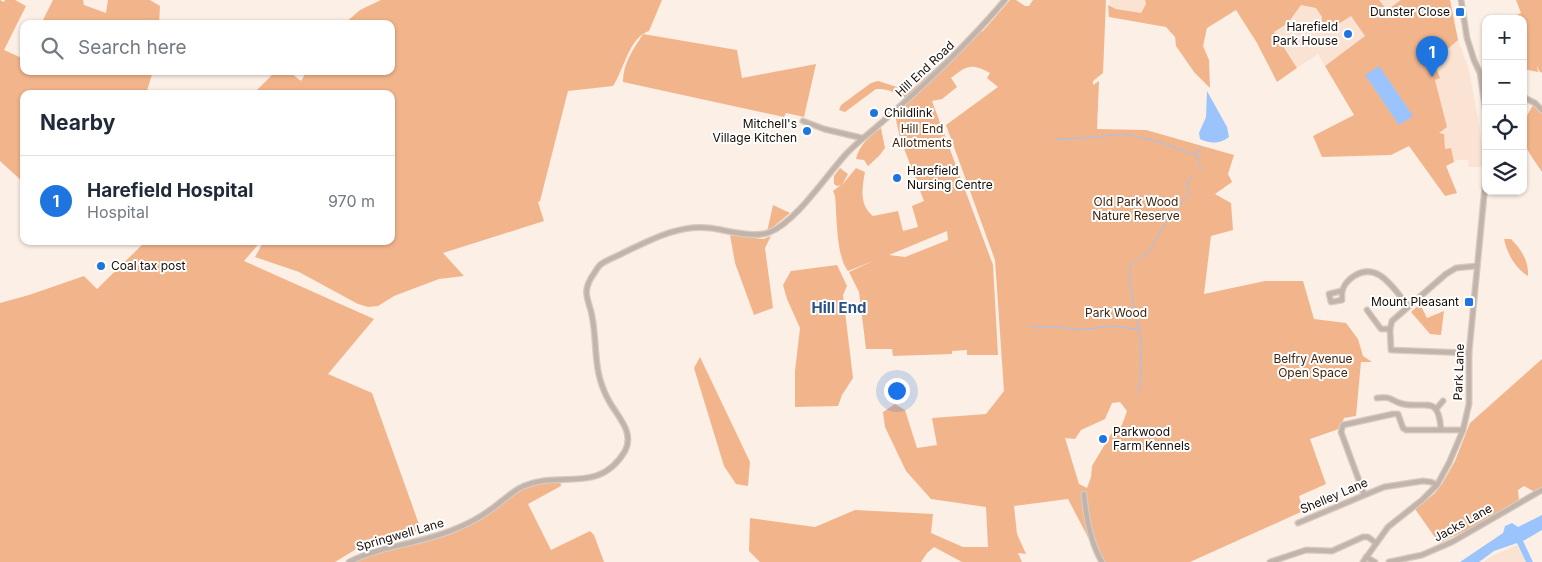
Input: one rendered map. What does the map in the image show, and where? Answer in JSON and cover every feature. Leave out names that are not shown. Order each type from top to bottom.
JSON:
[{"type":"street","name":"Hill End Road","points":[[770,232],[780,227],[806,203],[862,138],[890,116],[977,33],[1005,0]]},
{"type":"street","points":[[1461,0],[1467,38],[1482,83]]},
{"type":"street","points":[[1527,99],[1535,103],[1542,110]]},
{"type":"street","points":[[803,121],[824,129],[862,138]]},
{"type":"street","name":"Park Lane","points":[[1365,560],[1388,526],[1422,500],[1437,485],[1463,430],[1469,404],[1469,353],[1484,195]]},
{"type":"street","name":"Springwell Lane","points":[[349,562],[367,554],[434,538],[472,522],[512,492],[526,485],[543,480],[592,478],[611,468],[626,449],[628,433],[608,400],[595,359],[592,316],[586,298],[586,288],[592,276],[600,266],[612,259],[648,241],[681,229],[696,227],[753,234],[770,232]]},
{"type":"street","points":[[1469,353],[1391,350],[1390,330],[1392,321],[1446,274],[1456,268],[1477,266]]},
{"type":"street","points":[[1342,291],[1347,282],[1354,276],[1364,272],[1375,273],[1386,279],[1408,306]]},
{"type":"street","points":[[1367,310],[1381,329],[1390,330]]},
{"type":"street","points":[[1377,398],[1391,398],[1403,404],[1430,404],[1436,409],[1441,429]]},
{"type":"street","points":[[1436,409],[1443,401]]},
{"type":"street","points":[[1364,494],[1341,432],[1343,425],[1398,414],[1403,428],[1406,430],[1463,430]]},
{"type":"street","name":"Shelley Lane","points":[[1298,523],[1384,487],[1423,481],[1437,485]]},
{"type":"street","name":"Jacks Lane","points":[[1389,562],[1422,555],[1452,542],[1542,490]]},
{"type":"street","points":[[1084,494],[1087,522],[1097,554],[1102,562]]},
{"type":"street","points":[[1270,562],[1306,550],[1332,551],[1363,537],[1368,537],[1376,542]]},
{"type":"street","points":[[1365,560],[1374,562]]},
{"type":"shaded area","points":[[1110,0],[1145,0],[1146,4],[1141,13],[1116,9],[1109,5]]},
{"type":"shaded area","points":[[1231,0],[1450,0],[1458,40],[1469,70],[1482,144],[1482,167],[1469,167],[1468,160],[1458,160],[1445,166],[1394,84],[1381,20],[1363,39],[1325,66],[1318,54],[1297,68],[1274,32]]},
{"type":"shaded area","points":[[1517,545],[1526,562],[1484,562],[1492,556]]},
{"type":"green space","points":[[0,0],[4,2],[5,0],[15,0],[26,6],[4,50],[20,57],[20,75],[152,75],[147,90],[20,90],[20,179],[0,161]]},
{"type":"green space","points":[[53,0],[83,0],[84,5],[106,13],[108,0],[150,0],[160,6],[159,20],[43,20]]},
{"type":"green space","points":[[381,0],[662,0],[649,31],[642,34],[636,40],[613,86],[568,91],[540,201],[538,202],[544,221],[443,253],[464,276],[439,279],[394,296],[378,306],[368,307],[358,304],[299,272],[255,257],[262,245],[395,245],[395,90],[257,90],[272,75],[293,75],[301,81],[305,75],[395,75],[395,20],[349,20],[360,10]]},
{"type":"green space","points":[[1010,0],[1016,0],[1025,6],[1029,6],[1033,0],[1106,0],[1103,73],[1093,81],[1093,85],[1099,81],[1097,129],[1146,130],[1234,155],[1228,174],[1232,182],[1215,194],[1231,203],[1233,230],[1211,236],[1204,294],[1265,281],[1303,281],[1314,319],[1346,323],[1358,339],[1363,356],[1372,362],[1361,362],[1356,416],[1344,418],[1340,428],[1336,430],[1310,439],[1326,484],[1299,496],[1303,511],[1190,562],[1101,562],[1068,499],[1014,506],[1017,534],[1026,554],[1018,553],[1022,562],[962,562],[934,547],[921,562],[760,562],[749,551],[750,518],[815,527],[855,510],[933,514],[931,533],[963,547],[988,547],[986,507],[931,499],[906,471],[885,427],[883,412],[895,404],[905,410],[917,448],[937,445],[932,418],[986,414],[1004,391],[995,260],[946,125],[998,87],[987,78],[990,73],[974,67],[961,70],[951,78],[957,87],[942,99],[932,101],[993,265],[998,355],[967,355],[967,350],[952,351],[952,354],[893,356],[892,349],[866,349],[859,292],[849,272],[873,261],[848,271],[844,264],[839,246],[833,191],[841,185],[837,186],[834,184],[834,176],[840,168],[848,174],[842,185],[856,168],[865,172],[863,196],[865,207],[873,216],[898,211],[903,231],[918,227],[912,206],[924,201],[900,138],[895,115],[910,100],[889,90],[876,89],[845,112],[839,110],[841,105],[871,83],[878,81],[910,91],[972,35],[983,31]],"holes":[[[947,231],[948,240],[905,257],[889,255]],[[1120,402],[1127,411],[1122,425],[1111,434],[1092,466],[1087,488],[1079,484],[1065,438],[1075,439],[1081,430],[1105,419],[1112,403]]]},
{"type":"green space","points":[[1145,0],[1379,0],[1387,10],[1401,0],[1450,0],[1458,40],[1443,53],[1432,58],[1440,78],[1435,80],[1447,127],[1439,133],[1444,134],[1445,149],[1451,148],[1454,162],[1446,166],[1457,193],[1445,196],[1409,146],[1391,155],[1322,157],[1313,136],[1354,115],[1325,66],[1365,36],[1351,16],[1335,26],[1326,28],[1321,25],[1322,17],[1316,8],[1301,5],[1288,23],[1274,32],[1297,68],[1277,82],[1257,43],[1236,10],[1207,28],[1203,46],[1209,60],[1210,88],[1194,72],[1176,46],[1175,37],[1166,27],[1109,17],[1108,5],[1116,9],[1141,13],[1146,4]]},
{"type":"green space","points":[[1516,0],[1542,0],[1542,73],[1537,65],[1538,72],[1527,70],[1527,15],[1517,15],[1521,13]]},
{"type":"green space","points":[[643,34],[737,50],[742,78],[816,64],[804,117],[786,113],[784,117],[623,82],[623,75],[632,51]]},
{"type":"green space","points":[[1533,105],[1542,114],[1542,172],[1527,149],[1527,116]]},
{"type":"green space","points":[[881,128],[885,148],[868,166],[864,160],[856,159],[857,154],[872,134]]},
{"type":"green space","points":[[773,205],[790,213],[767,232]]},
{"type":"green space","points":[[730,235],[763,239],[771,236],[765,248],[773,308],[754,315],[735,263]]},
{"type":"green space","points":[[1504,239],[1511,239],[1521,251],[1526,260],[1528,276],[1512,260]]},
{"type":"green space","points":[[142,245],[258,245],[244,261],[374,319],[328,374],[372,393],[421,530],[358,548],[335,562],[0,562],[0,303],[84,276],[97,289]]},
{"type":"green space","points":[[837,265],[847,286],[843,295],[853,378],[842,395],[838,406],[795,407],[795,371],[800,328],[783,285],[791,271]]},
{"type":"green space","points":[[1420,304],[1427,318],[1444,311],[1441,335],[1430,334],[1411,312]]},
{"type":"green space","points":[[700,357],[750,462],[748,486],[736,484],[724,466],[694,368]]},
{"type":"green space","points":[[1542,359],[1542,487],[1535,492],[1524,486],[1518,490],[1519,501],[1439,543],[1415,509],[1434,494],[1442,484],[1455,461],[1470,423]]},
{"type":"green space","points":[[560,480],[561,486],[528,504],[551,550],[590,531],[594,535],[604,562],[351,562],[391,547],[438,538],[466,525],[522,488],[540,482]]},
{"type":"water","points":[[1379,66],[1413,116],[1399,125],[1365,75]]},
{"type":"water","points":[[1207,91],[1227,127],[1229,137],[1219,142],[1207,142],[1200,139],[1199,133],[1206,117]]},
{"type":"water","points":[[1542,515],[1542,530],[1523,541],[1533,562],[1526,562],[1517,543],[1494,551],[1479,562],[1460,562],[1503,533],[1505,526],[1512,523],[1518,527]]},
{"type":"waterway","points":[[1056,139],[1125,134],[1156,141],[1197,155]]},
{"type":"waterway","points":[[1201,147],[1197,155],[1201,168]]},
{"type":"waterway","points":[[1139,393],[1141,342],[1131,293],[1130,266],[1148,252],[1171,215],[1190,193],[1186,185],[1191,177]]},
{"type":"waterway","points":[[1031,327],[1064,327],[1077,330],[1111,326],[1139,329]]},
{"type":"place","name":"Dunster Close","points":[[1460,12]]},
{"type":"place","name":"Harefield Park House","points":[[1348,34]]},
{"type":"place","name":"Harefield Hospital","points":[[1432,77]]},
{"type":"place","name":"Childlink","points":[[874,113]]},
{"type":"place","name":"Mitchell's Village Kitchen","points":[[807,131]]},
{"type":"place","name":"Harefield Nursing Centre","points":[[897,178]]},
{"type":"place","name":"Coal tax post","points":[[101,266]]},
{"type":"place","name":"Mount Pleasant","points":[[1469,302]]},
{"type":"place","name":"Parkwood Farm Kennels","points":[[1103,439]]},
{"type":"district","name":"Hill End","points":[[839,308]]},
{"type":"park label","name":"Hill End Allotments","points":[[922,136]]},
{"type":"park label","name":"Old Park Wood Nature Reserve","points":[[1136,209]]},
{"type":"park label","name":"Park Wood","points":[[1116,313]]},
{"type":"park label","name":"Belfry Avenue Open Space","points":[[1313,366]]}]
